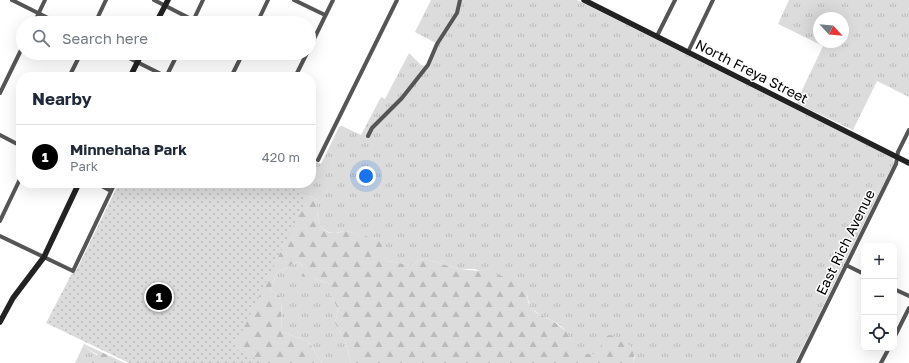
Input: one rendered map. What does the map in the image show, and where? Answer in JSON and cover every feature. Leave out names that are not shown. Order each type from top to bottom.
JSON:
[{"type":"street","points":[[12,0],[43,16]]},
{"type":"street","points":[[39,14],[45,0]]},
{"type":"street","points":[[98,16],[106,0]]},
{"type":"street","points":[[154,0],[166,3],[184,16]]},
{"type":"street","points":[[196,16],[203,0]]},
{"type":"street","points":[[260,16],[268,0]]},
{"type":"street","points":[[294,0],[325,15]]},
{"type":"street","points":[[316,34],[333,0]]},
{"type":"street","points":[[318,160],[397,0]]},
{"type":"street","points":[[368,136],[372,128],[402,98],[428,65],[437,44],[457,13],[460,0]]},
{"type":"street","name":"North Freya Street","points":[[584,0],[909,163]]},
{"type":"street","points":[[657,36],[675,0]]},
{"type":"street","points":[[688,52],[713,0]]},
{"type":"street","points":[[160,16],[166,3]]},
{"type":"street","points":[[0,94],[16,60]]},
{"type":"street","points":[[72,72],[78,60]]},
{"type":"street","points":[[134,60],[157,72]]},
{"type":"street","points":[[169,72],[175,60]]},
{"type":"street","points":[[234,72],[240,60]]},
{"type":"street","points":[[298,72],[304,60]]},
{"type":"street","points":[[133,72],[138,62]]},
{"type":"street","name":"East Rich Avenue","points":[[798,363],[896,164],[897,157],[909,130]]},
{"type":"street","points":[[0,135],[16,143]]},
{"type":"street","points":[[0,221],[16,187]]},
{"type":"street","points":[[0,322],[14,298],[44,257],[77,188]]},
{"type":"street","points":[[104,188],[111,192]]},
{"type":"street","points":[[0,236],[73,271],[113,188]]},
{"type":"street","points":[[846,265],[861,272]]},
{"type":"street","points":[[897,290],[909,296]]},
{"type":"street","points":[[897,332],[909,308]]},
{"type":"street","points":[[882,363],[888,351]]},
{"type":"green space","points":[[431,0],[577,0],[893,158],[894,163],[795,363],[633,363],[635,357],[602,346],[597,354],[583,355],[578,352],[565,330],[532,308],[527,293],[475,269],[459,269],[425,259],[419,260],[411,265],[387,261],[385,257],[385,245],[355,233],[344,231],[335,233],[324,230],[319,222],[317,200],[293,188],[316,188],[316,162],[321,164],[339,127],[342,126],[361,135],[381,97],[385,99],[409,53],[421,65],[426,66],[436,43],[415,32]]},
{"type":"green space","points":[[789,0],[909,0],[909,97],[877,81],[853,130],[796,103],[822,48],[849,48],[849,12],[813,12],[813,41],[778,24]]},
{"type":"green space","points":[[117,188],[293,188],[308,196],[234,348],[264,363],[129,363],[46,323],[73,271],[77,269]]},
{"type":"green space","points":[[289,188],[293,188],[317,200],[319,222],[321,227],[325,230],[336,233],[345,231],[360,234],[381,242],[385,245],[385,257],[387,261],[411,265],[419,260],[425,259],[459,269],[490,272],[519,282],[526,287],[528,302],[535,312],[553,321],[566,331],[575,348],[582,354],[597,354],[606,336],[610,335],[615,336],[629,344],[632,348],[634,358],[633,363],[351,363],[345,341],[335,323],[338,310],[330,292],[330,284],[314,278],[303,278],[303,266],[298,261],[277,273],[270,290],[281,297],[282,332],[308,341],[322,363],[161,363]]},
{"type":"green space","points":[[298,261],[314,278],[330,284],[330,292],[338,310],[335,323],[345,341],[351,363],[322,363],[308,341],[282,332],[281,297],[270,290],[277,273]]},
{"type":"green space","points":[[84,344],[125,363],[89,363],[98,355],[83,346]]},
{"type":"green space","points":[[83,346],[98,356],[89,363],[75,363]]},
{"type":"place","name":"Minnehaha Park","points":[[159,297]]}]
